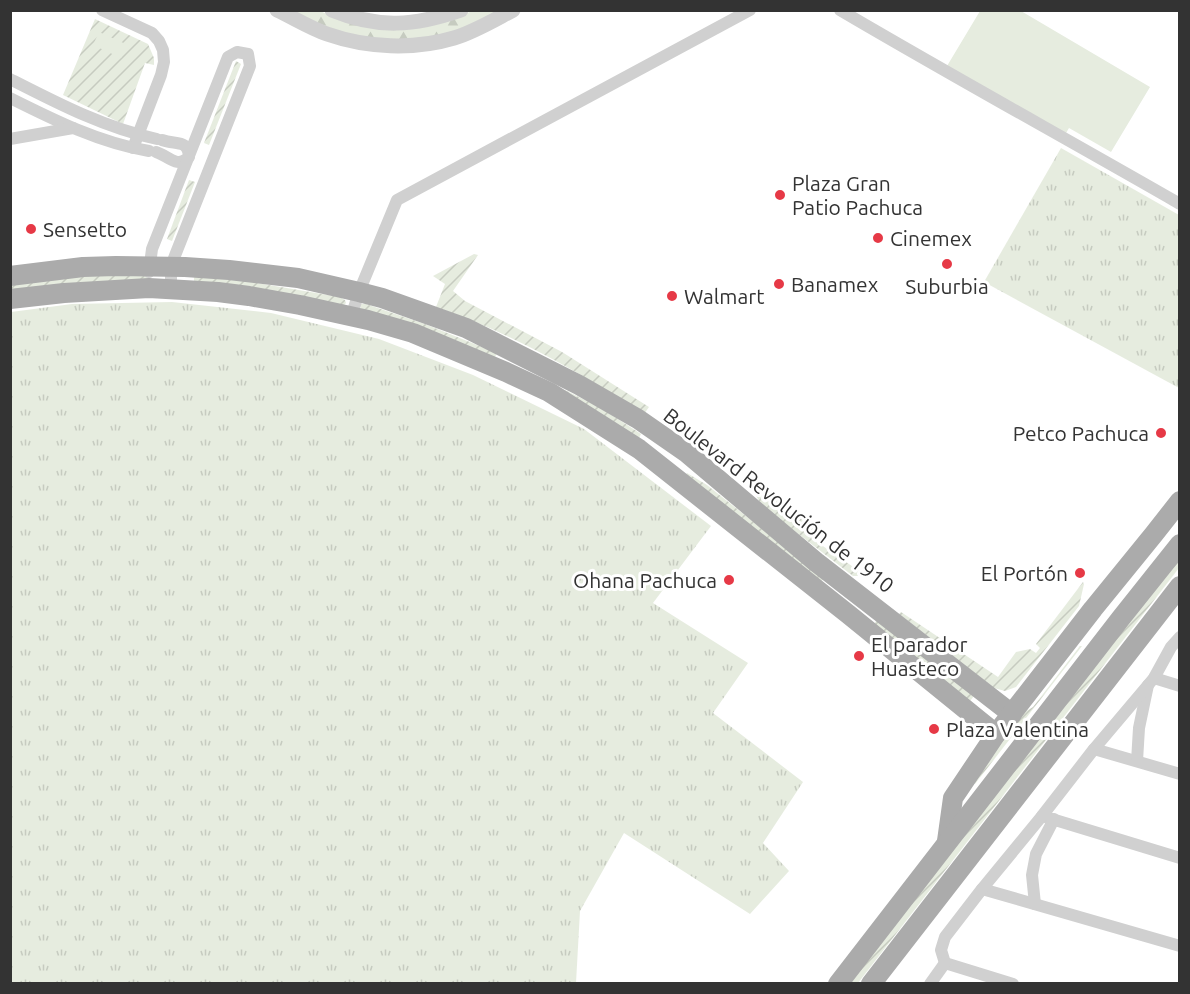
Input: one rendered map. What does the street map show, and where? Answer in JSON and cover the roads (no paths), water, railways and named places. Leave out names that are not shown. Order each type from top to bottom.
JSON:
[{"type":"main road","name":"Boulevard Revolución de 1910","points":[[10,276],[83,267],[171,267],[229,270],[298,278],[359,292],[466,328],[579,385],[638,419],[687,453],[816,562],[1012,714]]},
{"type":"main road","points":[[10,300],[64,293],[149,288],[249,296],[300,304],[413,333],[522,380],[549,392],[639,449],[996,734]]},
{"type":"main road","points":[[522,380],[532,361]]},
{"type":"main road","points":[[947,843],[953,798],[996,734],[1179,501]]},
{"type":"main road","points":[[838,984],[1179,544]]},
{"type":"main road","points":[[870,984],[1179,586]]},
{"type":"main road","points":[[1012,714],[1026,710],[1091,629],[1120,618]]},
{"type":"street","points":[[102,10],[152,33],[163,50],[164,62],[133,148]]},
{"type":"street","points":[[277,10],[327,34],[358,42],[402,46],[430,44],[456,37],[513,10]]},
{"type":"street","points":[[332,10],[367,21],[391,24],[438,18],[461,10]]},
{"type":"street","points":[[351,317],[397,200],[750,10]]},
{"type":"street","points":[[840,10],[1179,204]]},
{"type":"street","points":[[149,288],[148,267],[152,249],[228,57],[237,52],[248,54],[250,66],[171,267],[171,288]]},
{"type":"street","points":[[10,79],[80,113],[138,135],[186,145],[189,157],[180,163],[164,155],[73,129],[10,98]]},
{"type":"street","points":[[73,129],[80,113]]},
{"type":"street","points":[[10,139],[73,129]]},
{"type":"street","points":[[189,157],[209,166]]},
{"type":"street","points":[[945,963],[941,950],[945,938],[982,889],[1048,818],[1094,749],[1151,681],[1179,637]]},
{"type":"street","points":[[1151,681],[1179,686]]},
{"type":"street","points":[[1137,761],[1139,728],[1151,681]]},
{"type":"street","points":[[1094,749],[1179,774]]},
{"type":"street","points":[[1048,818],[1179,858]]},
{"type":"street","points":[[1035,904],[1032,875],[1036,854],[1048,818]]},
{"type":"street","points":[[982,889],[1179,946]]},
{"type":"street","points":[[930,984],[945,963]]},
{"type":"street","points":[[945,963],[1013,984]]},
{"type":"place","name":"Plaza Gran Patio Pachuca","points":[[780,195]]},
{"type":"place","name":"Sensetto","points":[[31,229]]},
{"type":"place","name":"Cinemex","points":[[878,238]]},
{"type":"place","name":"Suburbia","points":[[947,264]]},
{"type":"place","name":"Banamex","points":[[779,284]]},
{"type":"place","name":"Walmart","points":[[672,296]]},
{"type":"place","name":"Petco Pachuca","points":[[1161,433]]},
{"type":"place","name":"El Portón","points":[[1080,573]]},
{"type":"place","name":"Ohana Pachuca","points":[[729,580]]},
{"type":"place","name":"El parador Huasteco","points":[[859,656]]},
{"type":"place","name":"Plaza Valentina","points":[[934,729]]}]
